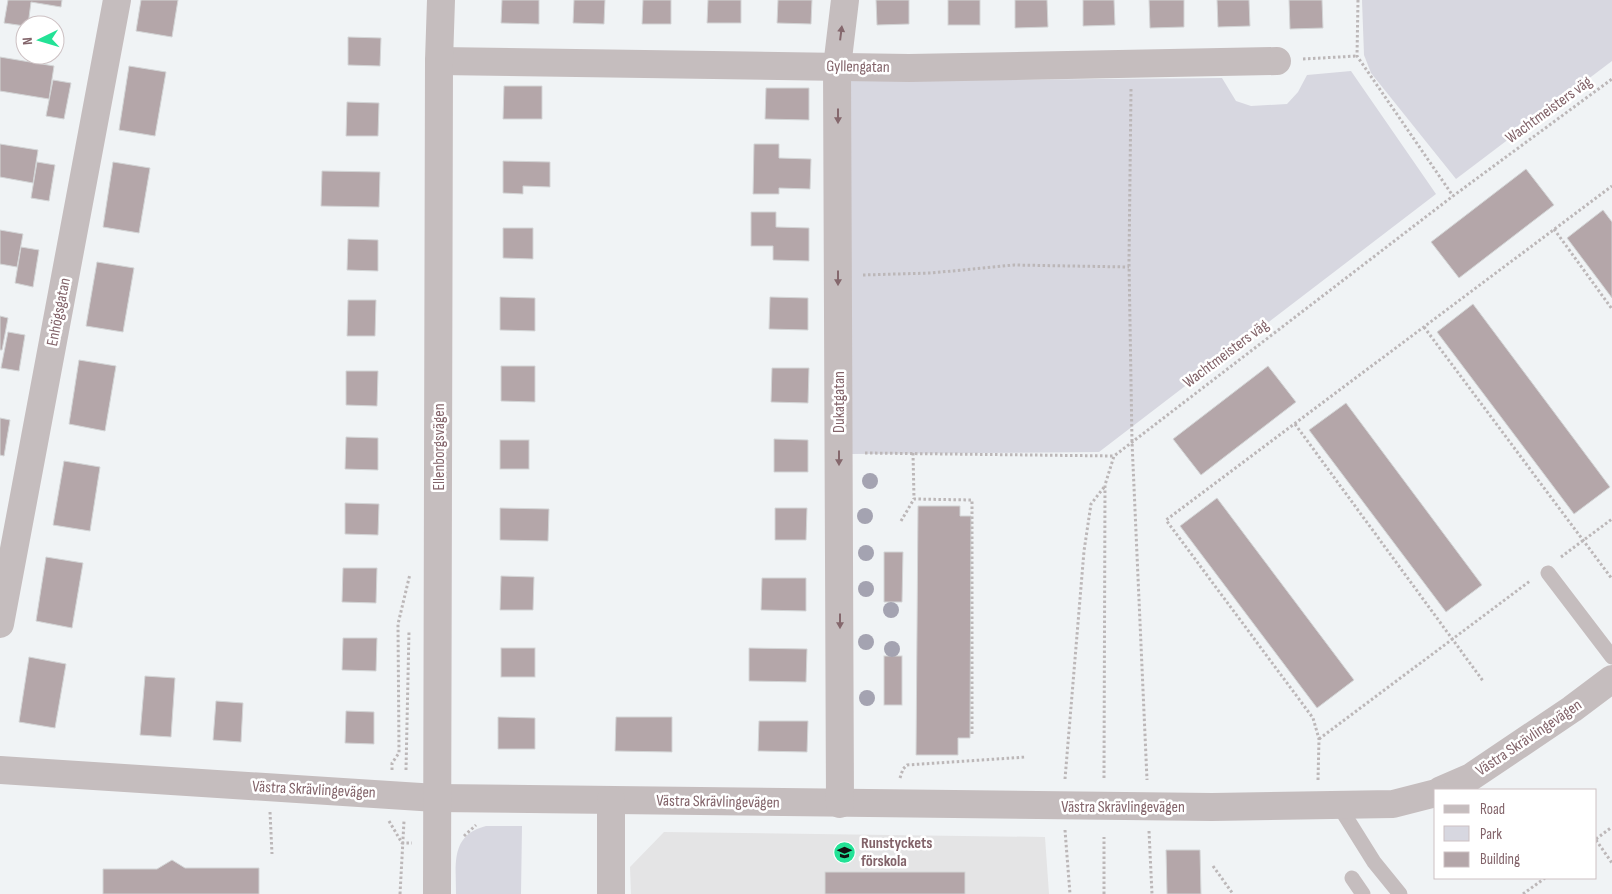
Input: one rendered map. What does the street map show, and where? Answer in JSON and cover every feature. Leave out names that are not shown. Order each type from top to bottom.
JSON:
[{"type":"street","name":"Enhögsgatan","points":[[0,624],[117,0]]},
{"type":"street","name":"Ellenborgsvägen","points":[[437,894],[439,61],[441,0]]},
{"type":"street","name":"Dukatgatan","points":[[840,804],[837,67],[845,0]]},
{"type":"street","name":"Gyllengatan","points":[[439,61],[909,68],[1277,61]]},
{"type":"street","name":"Västra Skrävlingevägen","points":[[1443,789],[1479,772],[1572,709],[1612,679]]},
{"type":"street","name":"Västra Skrävlingevägen","points":[[0,770],[436,798],[1203,807],[1393,804],[1434,794]]},
{"type":"street","points":[[611,800],[611,894]]},
{"type":"lane","points":[[1543,574],[1612,658]]},
{"type":"lane","points":[[1328,806],[1400,894]]},
{"type":"lane","points":[[1352,878],[1363,894]]},
{"type":"path","points":[[1358,0],[1357,56],[1453,196]]},
{"type":"path","points":[[1277,61],[1357,56]]},
{"type":"path","points":[[1131,64],[1129,267],[1132,442],[1147,786]]},
{"type":"path","name":"Wachtmeisters väg","points":[[1114,456],[1453,196],[1612,79]]},
{"type":"path","points":[[1328,806],[1319,739],[1313,718],[1166,520],[1612,186]]},
{"type":"path","points":[[1554,229],[1612,309]]},
{"type":"path","points":[[838,275],[931,273],[1014,265],[1129,267]]},
{"type":"path","points":[[1424,326],[1612,579]]},
{"type":"path","points":[[1295,424],[1484,681]]},
{"type":"path","points":[[839,452],[1114,456],[1105,485],[1104,778]]},
{"type":"path","points":[[902,521],[914,499],[913,453]]},
{"type":"path","points":[[1065,786],[1084,551],[1091,504],[1105,485]]},
{"type":"path","points":[[914,499],[972,500],[972,734]]},
{"type":"path","points":[[1560,557],[1612,519]]},
{"type":"path","points":[[1319,739],[1452,638],[1543,574]]},
{"type":"path","points":[[400,894],[406,796],[410,623]]},
{"type":"path","points":[[900,778],[903,769],[907,765],[1026,757]]},
{"type":"path","points":[[271,788],[272,854]]},
{"type":"path","points":[[1064,827],[1070,894]]},
{"type":"path","points":[[1597,839],[1612,827]]},
{"type":"path","points":[[1149,828],[1152,894]]},
{"type":"path","points":[[1104,837],[1104,894]]},
{"type":"path","points":[[1597,841],[1612,863]]},
{"type":"path","points":[[1213,866],[1233,894]]},
{"type":"path","points":[[1523,894],[1543,879]]},
{"type":"shaded area","name":"Runstyckets förskola","points":[[664,832],[1045,837],[1049,894],[631,894],[630,867]]},
{"type":"green space","points":[[1362,0],[1612,0],[1612,61],[1456,179],[1371,73],[1364,55]]},
{"type":"green space","points":[[1351,71],[1436,194],[1099,452],[851,454],[849,81],[1222,78],[1236,101],[1251,106],[1287,104],[1298,92],[1307,75]]},
{"type":"green space","points":[[486,826],[522,826],[521,894],[456,894],[456,862],[461,844],[466,836],[474,830]]},
{"type":"building","points":[[8,0],[62,0],[61,7],[31,2],[29,15],[15,15],[15,25],[4,23]]},
{"type":"building","points":[[141,0],[178,0],[172,37],[136,31]]},
{"type":"building","points":[[502,0],[539,0],[539,24],[501,23]]},
{"type":"building","points":[[574,0],[605,0],[604,24],[573,23]]},
{"type":"building","points":[[643,0],[671,0],[671,24],[642,24]]},
{"type":"building","points":[[708,0],[741,0],[741,23],[707,23]]},
{"type":"building","points":[[778,0],[812,0],[811,24],[777,23]]},
{"type":"building","points":[[876,0],[909,0],[909,24],[877,25]]},
{"type":"building","points":[[948,0],[980,0],[980,25],[948,25]]},
{"type":"building","points":[[1015,0],[1047,0],[1048,27],[1015,28]]},
{"type":"building","points":[[1083,0],[1114,0],[1115,25],[1083,26]]},
{"type":"building","points":[[1149,0],[1184,0],[1184,27],[1150,28]]},
{"type":"building","points":[[1217,0],[1249,0],[1250,26],[1218,27]]},
{"type":"building","points":[[1289,0],[1322,0],[1323,28],[1290,29]]},
{"type":"building","points":[[348,37],[381,38],[380,66],[348,65]]},
{"type":"building","points":[[0,57],[15,60],[15,65],[54,66],[49,99],[0,91]]},
{"type":"building","points":[[129,66],[166,72],[155,136],[119,130]]},
{"type":"building","points":[[53,80],[71,83],[64,119],[46,116]]},
{"type":"building","points":[[504,86],[542,86],[542,119],[503,119]]},
{"type":"building","points":[[766,88],[809,88],[809,120],[765,119]]},
{"type":"building","points":[[347,102],[379,103],[378,136],[346,136]]},
{"type":"building","points":[[0,144],[38,150],[33,183],[0,177]]},
{"type":"building","points":[[754,144],[779,144],[779,158],[811,159],[810,189],[779,188],[779,194],[753,194]]},
{"type":"building","points":[[503,161],[550,162],[550,187],[523,186],[523,194],[503,193]]},
{"type":"building","points":[[37,162],[55,165],[49,201],[31,198]]},
{"type":"building","points":[[113,162],[150,168],[139,233],[103,227]]},
{"type":"building","points":[[1526,169],[1554,205],[1459,278],[1431,242]]},
{"type":"building","points":[[322,171],[380,172],[379,207],[321,206]]},
{"type":"building","points":[[1603,210],[1612,222],[1612,298],[1567,238]]},
{"type":"building","points":[[751,212],[776,212],[776,227],[809,228],[809,261],[773,260],[773,246],[751,246]]},
{"type":"building","points":[[503,228],[533,228],[533,259],[503,258]]},
{"type":"building","points":[[0,230],[23,234],[17,267],[0,264]]},
{"type":"building","points":[[348,239],[378,240],[378,271],[347,270]]},
{"type":"building","points":[[21,247],[39,250],[33,287],[15,283]]},
{"type":"building","points":[[97,262],[134,268],[123,332],[86,326]]},
{"type":"building","points":[[500,297],[535,298],[535,331],[500,330]]},
{"type":"building","points":[[770,297],[808,298],[808,330],[769,329]]},
{"type":"building","points":[[348,300],[376,300],[375,336],[347,336]]},
{"type":"building","points":[[1473,304],[1610,487],[1574,514],[1437,332]]},
{"type":"building","points":[[0,316],[8,318],[2,350],[0,350]]},
{"type":"building","points":[[8,332],[25,335],[19,371],[1,368]]},
{"type":"building","points":[[79,360],[116,366],[105,431],[69,424]]},
{"type":"building","points":[[501,366],[535,366],[535,402],[501,401]]},
{"type":"building","points":[[1268,366],[1296,402],[1201,475],[1173,439]]},
{"type":"building","points":[[772,368],[809,368],[808,403],[771,402]]},
{"type":"building","points":[[346,371],[378,371],[377,406],[346,405]]},
{"type":"building","points":[[1346,403],[1482,585],[1446,612],[1309,430]]},
{"type":"building","points":[[0,418],[10,420],[4,456],[0,455]]},
{"type":"building","points":[[346,437],[378,438],[378,470],[345,469]]},
{"type":"building","points":[[774,439],[808,440],[808,472],[774,472]]},
{"type":"building","points":[[500,440],[529,440],[529,469],[500,469]]},
{"type":"building","points":[[64,461],[100,467],[90,531],[53,525]]},
{"type":"building","points":[[1217,498],[1354,680],[1317,708],[1180,526]]},
{"type":"building","points":[[345,503],[379,504],[378,535],[345,534]]},
{"type":"building","points":[[918,506],[960,506],[960,516],[971,516],[970,738],[958,738],[958,755],[916,755]]},
{"type":"building","points":[[500,508],[549,509],[548,541],[500,540]]},
{"type":"building","points":[[775,508],[807,508],[806,540],[775,540]]},
{"type":"building","points":[[884,552],[903,552],[902,602],[884,602]]},
{"type":"building","points":[[46,557],[83,563],[72,628],[36,621]]},
{"type":"building","points":[[343,568],[377,568],[376,603],[342,602]]},
{"type":"building","points":[[501,576],[534,577],[533,610],[500,610]]},
{"type":"building","points":[[762,578],[806,578],[806,611],[761,610]]},
{"type":"building","points":[[343,638],[377,638],[376,671],[342,670]]},
{"type":"building","points":[[501,648],[535,648],[535,677],[501,677]]},
{"type":"building","points":[[749,648],[807,649],[806,682],[749,681]]},
{"type":"building","points":[[884,656],[902,656],[902,705],[884,705]]},
{"type":"building","points":[[29,657],[66,664],[55,728],[19,722]]},
{"type":"building","points":[[145,676],[175,678],[171,737],[140,735]]},
{"type":"building","points":[[216,701],[243,703],[241,742],[213,740]]},
{"type":"building","points":[[346,711],[374,712],[374,744],[345,743]]},
{"type":"building","points":[[498,717],[535,718],[535,749],[498,749]]},
{"type":"building","points":[[616,717],[672,717],[672,752],[615,751]]},
{"type":"building","points":[[759,721],[808,721],[807,752],[758,751]]},
{"type":"building","points":[[1166,850],[1200,850],[1201,894],[1167,894]]},
{"type":"building","points":[[172,860],[185,868],[259,868],[259,894],[103,894],[103,869],[157,869]]},
{"type":"building","points":[[825,872],[965,872],[965,894],[825,894]]},
{"type":"place","name":"Runstyckets förskola","points":[[845,852]]}]
